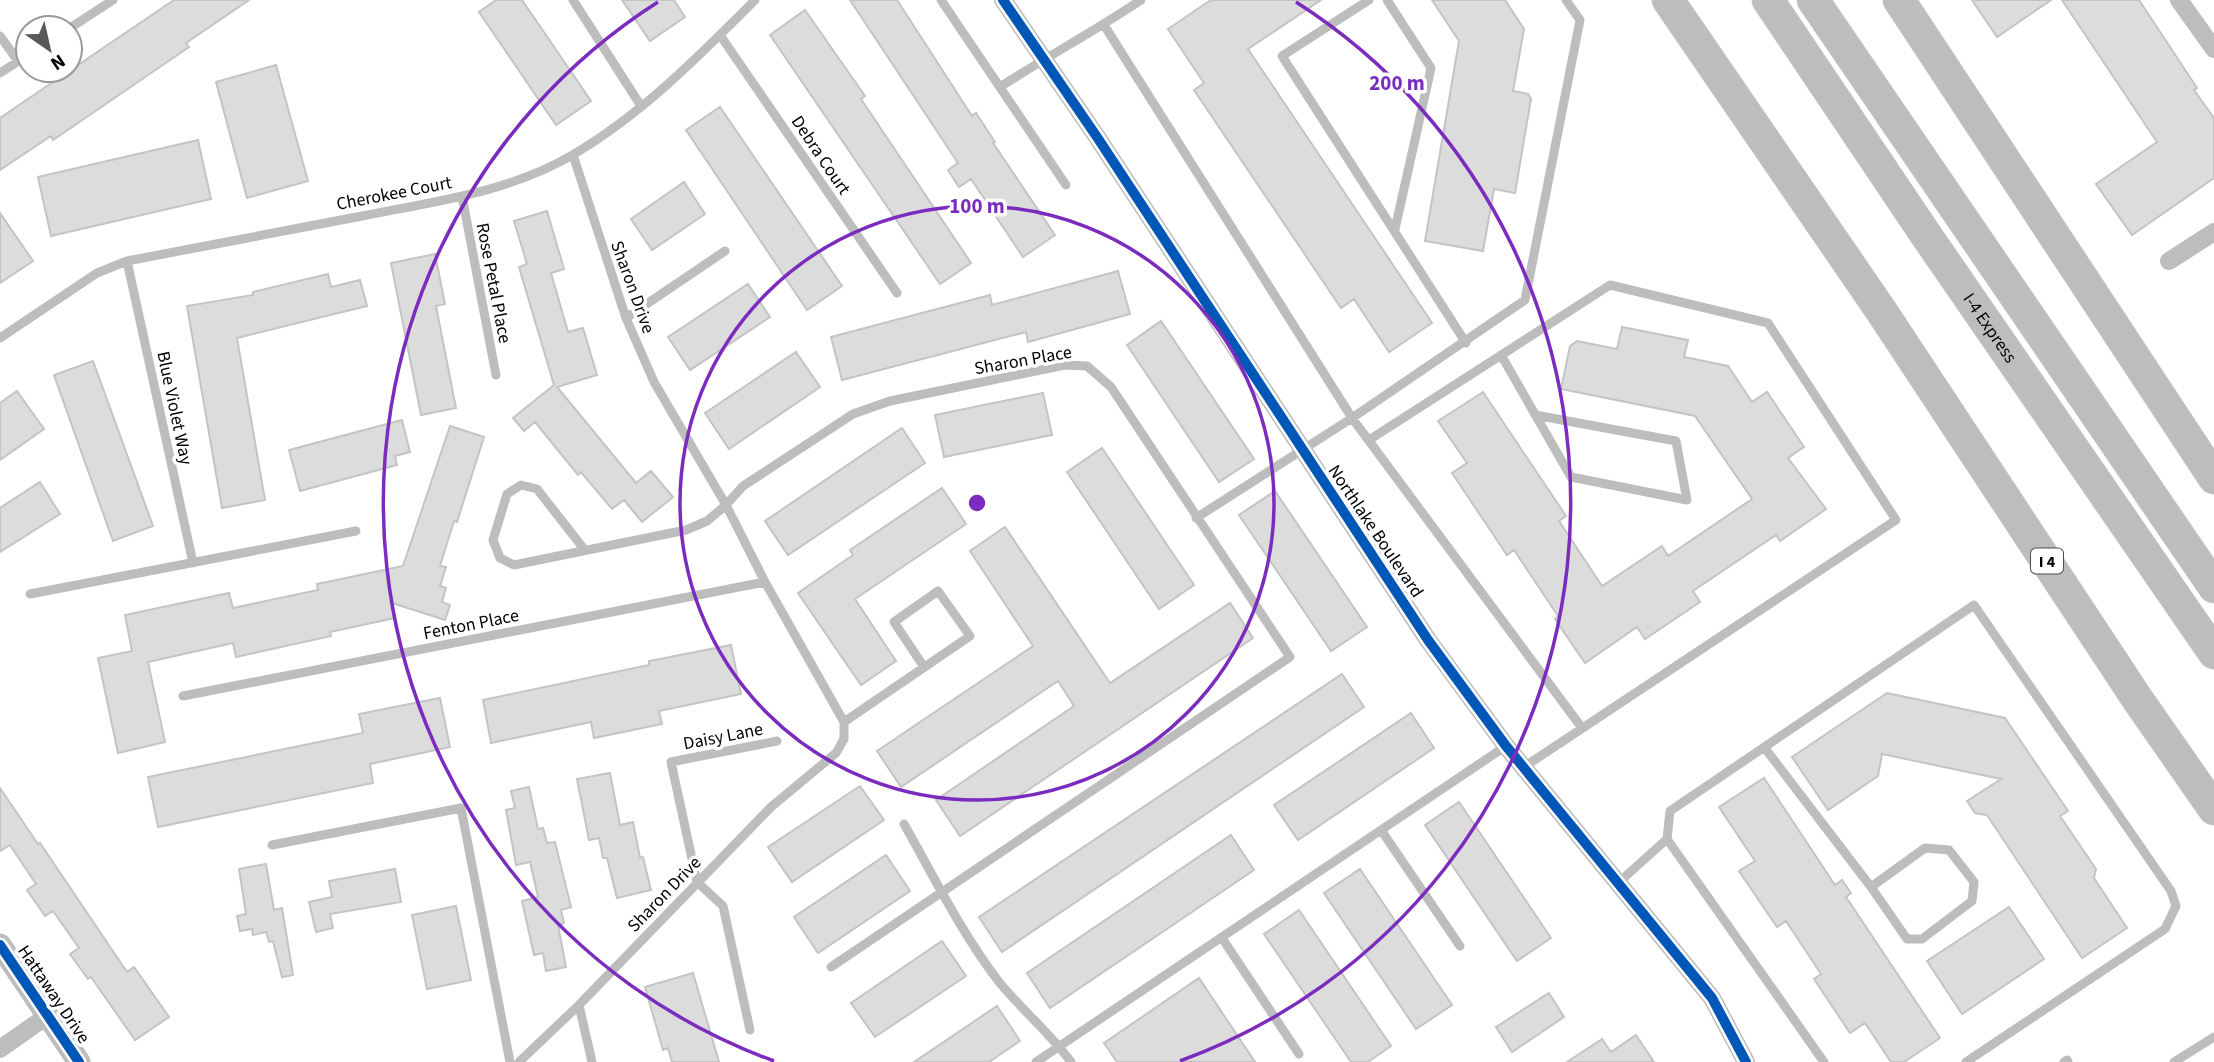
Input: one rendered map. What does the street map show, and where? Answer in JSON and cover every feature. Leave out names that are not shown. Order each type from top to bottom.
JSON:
[{"type":"highway","name":"I 4","points":[[1668,0],[1882,312],[2138,700],[2214,809]]},
{"type":"highway","name":"I-4 Express","points":[[1768,0],[2214,653]]},
{"type":"highway","points":[[1813,0],[2214,587]]},
{"type":"highway","points":[[1899,0],[2214,478]]},
{"type":"street","name":"Northlake Boulevard","points":[[1003,0],[1428,640],[1506,746],[1712,998],[1746,1062]]},
{"type":"street","points":[[2179,0],[2214,49]]},
{"type":"street","points":[[2169,261],[2214,232]]},
{"type":"street","name":"Hattaway Drive","points":[[0,945],[79,1062]]},
{"type":"street","points":[[0,1049],[47,1016]]},
{"type":"lane","points":[[84,19],[113,0]]},
{"type":"lane","points":[[573,0],[641,106]]},
{"type":"lane","name":"Cherokee Court","points":[[0,338],[97,273],[128,261],[462,196],[528,176],[573,155],[641,106],[755,0]]},
{"type":"lane","points":[[941,0],[1066,185]]},
{"type":"lane","points":[[1000,87],[1141,0]]},
{"type":"lane","points":[[1369,0],[1282,56],[1466,342]]},
{"type":"lane","points":[[1387,0],[1431,68],[1395,229]]},
{"type":"lane","points":[[1196,518],[1352,418],[1525,300],[1580,20],[1566,0]]},
{"type":"lane","points":[[1104,25],[1352,418],[1582,728]]},
{"type":"lane","name":"Debra Court","points":[[720,35],[897,293]]},
{"type":"lane","points":[[0,36],[14,55]]},
{"type":"lane","name":"Sharon Drive","points":[[573,155],[626,318],[654,382],[726,506]]},
{"type":"lane","name":"Rose Petal Place","points":[[462,196],[496,375]]},
{"type":"lane","points":[[626,318],[724,251]]},
{"type":"lane","name":"Blue Violet Way","points":[[128,261],[192,563]]},
{"type":"lane","points":[[1369,440],[1610,285],[1768,323],[1896,520],[1524,767]]},
{"type":"lane","points":[[1501,355],[1535,415],[1571,477],[1687,500],[1676,441],[1535,415]]},
{"type":"lane","name":"Sharon Place","points":[[584,549],[537,489],[521,485],[507,494],[493,540],[500,558],[514,565],[687,530],[707,521],[726,506],[743,486],[853,414],[890,401],[1065,365],[1087,366],[1111,387],[1290,657],[943,892]]},
{"type":"lane","points":[[726,506],[765,582],[844,722],[970,636],[938,591],[894,622],[924,667]]},
{"type":"lane","points":[[30,594],[356,531]]},
{"type":"lane","name":"Fenton Place","points":[[183,696],[765,582]]},
{"type":"lane","points":[[1824,1062],[1667,839],[1670,811],[1974,605],[2171,891],[2176,906],[2165,929],[1966,1062]]},
{"type":"lane","name":"Sharon Drive","points":[[519,1062],[579,1005],[771,807],[836,753],[844,739],[844,722]]},
{"type":"lane","name":"Daisy Lane","points":[[697,882],[671,762],[777,741]]},
{"type":"lane","points":[[1036,1062],[1506,746]]},
{"type":"lane","points":[[1764,747],[1871,887],[1907,939],[1922,939],[1972,901],[1973,882],[1949,850],[1925,848],[1871,887]]},
{"type":"lane","points":[[272,845],[461,808],[510,1062]]},
{"type":"lane","points":[[904,824],[982,957],[1001,984],[1072,1062]]},
{"type":"lane","points":[[1381,830],[1460,946]]},
{"type":"lane","points":[[1618,883],[1667,839]]},
{"type":"lane","points":[[697,882],[723,906],[750,1030]]},
{"type":"lane","points":[[831,967],[943,892]]},
{"type":"lane","points":[[1222,938],[1298,1054]]},
{"type":"lane","points":[[579,1005],[592,1062]]},
{"type":"lane","points":[[2174,1062],[2214,1037]]},
{"type":"building","points":[[174,0],[249,0],[186,43],[189,47],[53,140],[51,136],[0,170],[0,118],[50,84],[84,84],[84,61]]},
{"type":"building","points":[[496,0],[522,0],[591,101],[556,125],[479,12]]},
{"type":"building","points":[[622,0],[674,0],[685,17],[650,41]]},
{"type":"building","points":[[850,0],[897,0],[972,116],[976,113],[1055,235],[1023,257],[971,179],[959,187],[948,170],[958,163]]},
{"type":"building","points":[[1211,0],[1321,0],[1248,49],[1432,323],[1389,352],[1354,299],[1341,308],[1194,90],[1204,83],[1168,29]]},
{"type":"building","points":[[1432,0],[1505,0],[1524,29],[1513,91],[1528,94],[1531,99],[1515,193],[1494,189],[1483,251],[1425,241],[1459,41]]},
{"type":"building","points":[[1972,0],[2051,0],[1997,37]]},
{"type":"building","points":[[2062,0],[2139,0],[2214,118],[2214,178],[2132,235],[2096,184],[2157,142]]},
{"type":"building","points":[[805,10],[865,96],[861,99],[971,263],[940,284],[770,35]]},
{"type":"building","points":[[276,65],[308,181],[247,198],[216,82]]},
{"type":"building","points":[[720,107],[842,286],[807,310],[686,130]]},
{"type":"building","points":[[198,140],[211,199],[51,236],[38,177]]},
{"type":"building","points":[[684,182],[705,214],[652,250],[631,219]]},
{"type":"building","points":[[547,211],[564,269],[551,273],[568,332],[583,328],[597,375],[557,387],[636,483],[651,471],[673,497],[642,522],[624,500],[612,509],[581,472],[578,475],[535,422],[524,431],[513,418],[554,385],[519,267],[527,264],[514,221]]},
{"type":"building","points":[[0,213],[33,261],[0,283]]},
{"type":"building","points":[[435,254],[445,304],[436,306],[456,408],[421,415],[391,263]]},
{"type":"building","points":[[1118,271],[1130,314],[1028,342],[1026,332],[842,380],[831,337],[990,295],[992,305]]},
{"type":"building","points":[[328,274],[331,287],[360,280],[367,306],[237,338],[265,500],[222,508],[187,306],[253,295],[253,292]]},
{"type":"building","points":[[748,284],[770,317],[690,370],[668,337]]},
{"type":"building","points":[[1161,321],[1254,459],[1219,482],[1127,345]]},
{"type":"building","points":[[1622,327],[1688,340],[1684,357],[1728,366],[1752,402],[1767,392],[1804,447],[1788,458],[1826,509],[1780,541],[1776,535],[1693,591],[1700,602],[1645,639],[1637,627],[1585,663],[1555,619],[1558,616],[1514,550],[1507,555],[1452,473],[1467,463],[1438,421],[1483,392],[1566,516],[1559,521],[1602,586],[1662,546],[1668,556],[1752,499],[1695,416],[1561,389],[1570,346],[1577,341],[1617,349]]},
{"type":"building","points":[[796,352],[820,387],[729,449],[705,413]]},
{"type":"building","points":[[93,361],[153,526],[113,541],[54,375]]},
{"type":"building","points":[[17,391],[44,429],[0,460],[0,403]]},
{"type":"building","points":[[1043,393],[1052,435],[944,457],[935,415]]},
{"type":"building","points":[[402,420],[410,452],[395,456],[397,465],[300,491],[289,450]]},
{"type":"building","points":[[450,426],[484,437],[440,566],[446,567],[440,586],[446,588],[442,602],[450,605],[445,620],[392,603],[395,618],[330,632],[331,636],[236,657],[233,643],[148,662],[165,742],[118,753],[98,658],[132,651],[125,615],[229,593],[233,608],[318,590],[317,584],[403,566]]},
{"type":"building","points":[[902,428],[925,463],[788,555],[765,521]]},
{"type":"building","points":[[1102,448],[1194,585],[1159,609],[1067,472]]},
{"type":"building","points":[[40,482],[60,514],[0,552],[0,508]]},
{"type":"building","points":[[942,488],[966,524],[855,599],[896,661],[861,685],[798,593],[853,555],[850,550]]},
{"type":"building","points":[[1275,491],[1367,627],[1331,651],[1239,515]]},
{"type":"building","points":[[1005,527],[1110,683],[1230,603],[1253,638],[960,836],[936,800],[1074,706],[1058,681],[901,787],[877,751],[1033,646],[970,551]]},
{"type":"building","points":[[731,645],[741,694],[659,711],[662,724],[594,738],[591,722],[491,743],[483,700],[649,665],[649,661]]},
{"type":"building","points":[[1342,674],[1364,707],[1002,952],[979,917]]},
{"type":"building","points":[[1887,693],[2005,718],[2068,811],[2060,816],[2096,869],[2094,878],[2127,928],[2082,958],[1987,815],[1975,813],[1967,801],[2001,779],[1882,754],[1878,776],[1828,810],[1792,757]]},
{"type":"building","points":[[440,698],[450,747],[370,764],[373,783],[158,827],[148,777],[363,733],[359,714]]},
{"type":"building","points":[[1411,713],[1434,748],[1298,840],[1274,805]]},
{"type":"building","points":[[610,773],[620,825],[633,822],[640,858],[643,857],[651,890],[617,898],[599,838],[589,840],[577,779]]},
{"type":"building","points":[[1764,778],[1835,885],[1842,880],[1851,893],[1846,897],[1940,1038],[1904,1062],[1891,1062],[1865,1023],[1850,1033],[1814,979],[1821,974],[1786,921],[1777,927],[1739,871],[1755,861],[1719,807]]},
{"type":"building","points":[[860,786],[884,820],[792,882],[768,847]]},
{"type":"building","points":[[529,787],[538,829],[543,828],[547,843],[555,842],[571,907],[561,910],[564,923],[558,925],[566,967],[546,971],[543,953],[534,955],[522,901],[538,897],[530,862],[516,865],[506,810],[515,808],[511,791]]},
{"type":"building","points":[[0,788],[127,972],[134,967],[169,1017],[135,1040],[91,977],[88,979],[70,954],[79,948],[53,911],[45,916],[27,890],[36,884],[10,845],[0,851]]},
{"type":"building","points":[[1459,802],[1551,938],[1517,961],[1425,825]]},
{"type":"building","points":[[1231,835],[1254,870],[1050,1008],[1027,973]]},
{"type":"building","points":[[886,855],[910,891],[818,953],[794,917]]},
{"type":"building","points":[[266,864],[274,910],[282,908],[293,975],[282,977],[273,941],[269,942],[266,932],[253,935],[252,929],[240,931],[237,916],[246,914],[239,869]]},
{"type":"building","points":[[395,869],[401,902],[330,914],[333,928],[316,932],[309,902],[332,897],[329,881]]},
{"type":"building","points":[[1360,869],[1452,1005],[1416,1029],[1324,893]]},
{"type":"building","points":[[456,906],[471,980],[427,989],[412,915]]},
{"type":"building","points":[[2009,907],[2044,959],[1962,1014],[1927,961]]},
{"type":"building","points":[[1299,910],[1391,1046],[1368,1062],[1351,1062],[1264,934]]},
{"type":"building","points":[[942,941],[966,976],[875,1037],[851,1003]]},
{"type":"building","points":[[693,973],[719,1062],[672,1062],[668,1048],[663,1050],[645,987]]},
{"type":"building","points":[[1199,978],[1255,1062],[1117,1062],[1104,1043]]},
{"type":"building","points":[[1549,993],[1564,1017],[1512,1052],[1496,1027]]},
{"type":"building","points":[[997,1006],[1020,1041],[989,1062],[914,1062]]},
{"type":"building","points":[[1636,1035],[1654,1062],[1567,1062],[1602,1039],[1611,1052]]},
{"type":"cycle path","points":[[1003,0],[1097,137],[1428,640],[1506,746],[1712,998],[1746,1062]]},
{"type":"cycle path","points":[[0,945],[79,1062]]}]
